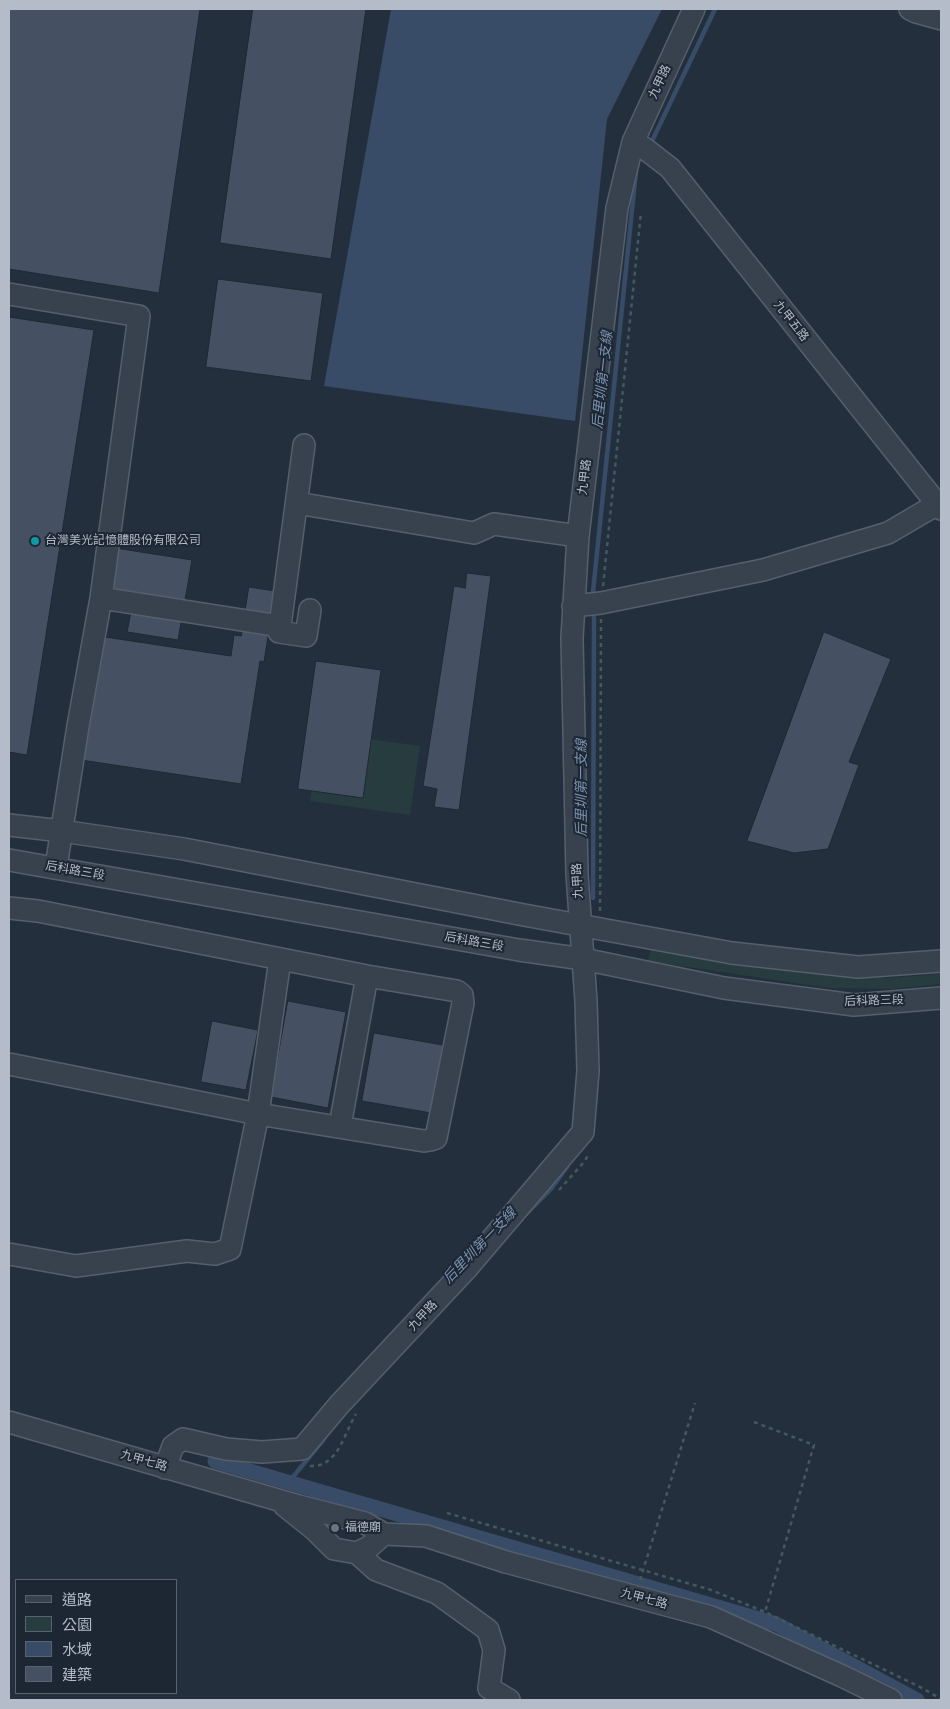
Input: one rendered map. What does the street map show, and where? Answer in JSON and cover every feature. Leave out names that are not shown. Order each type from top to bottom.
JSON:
[{"type":"street","name":"九甲路","points":[[166,1468],[173,1446],[183,1439],[226,1449],[262,1452],[302,1449],[339,1405],[468,1267],[558,1164],[583,1132],[588,1071],[584,959],[577,864],[572,638],[578,536],[616,208],[633,142],[694,9]]},
{"type":"street","points":[[910,9],[941,19]]},
{"type":"street","name":"九甲五路","points":[[633,142],[670,168],[940,505]]},
{"type":"street","points":[[9,294],[139,316],[102,598],[78,726],[56,867]]},
{"type":"street","points":[[304,445],[279,632],[306,636],[310,610]]},
{"type":"street","points":[[297,504],[474,533],[494,524],[578,536]]},
{"type":"street","points":[[574,606],[601,603],[763,570],[888,533],[940,505]]},
{"type":"street","points":[[102,598],[280,626]]},
{"type":"street","points":[[9,826],[62,831],[184,849],[732,953],[858,967],[941,961]]},
{"type":"street","name":"后科路三段","points":[[9,860],[584,959],[724,988],[854,1005],[941,998]]},
{"type":"street","points":[[9,908],[38,911],[366,976],[457,991],[462,995],[463,1003],[436,1138],[424,1141],[258,1114],[9,1064]]},
{"type":"street","points":[[9,1254],[76,1266],[187,1251],[215,1254],[230,1249],[258,1114],[280,959]]},
{"type":"street","points":[[340,1126],[366,976]]},
{"type":"street","name":"九甲七路","points":[[9,1422],[279,1501],[365,1523],[384,1534],[426,1536],[506,1562],[711,1617],[892,1700]]},
{"type":"street","name":"九甲七路","points":[[279,1501],[315,1530],[334,1549],[357,1553]]},
{"type":"street","points":[[384,1534],[369,1547],[357,1553],[376,1570],[437,1593],[488,1630],[494,1650],[490,1688],[509,1700]]},
{"type":"path","points":[[635,1596],[695,1403]]},
{"type":"path","points":[[754,1422],[814,1445],[765,1612]]},
{"type":"green space","points":[[320,732],[420,746],[410,815],[310,801]]},
{"type":"green space","points":[[651,947],[823,975],[888,978],[941,974],[941,984],[892,989],[828,988],[648,961]]},
{"type":"water","points":[[391,9],[662,9],[607,119],[575,421],[324,386]]},
{"type":"building","points":[[9,9],[200,9],[159,293],[9,269]]},
{"type":"building","points":[[253,9],[366,9],[331,259],[220,243]]},
{"type":"building","points":[[218,279],[323,293],[311,381],[206,367]]},
{"type":"building","name":"台灣美光記憶體股份有限公司","points":[[9,317],[94,330],[27,755],[9,752]]},
{"type":"building","points":[[109,547],[192,560],[178,640],[127,632],[131,612],[99,607]]},
{"type":"building","points":[[467,573],[491,576],[459,810],[434,807],[437,789],[423,786],[454,586],[465,588]]},
{"type":"building","points":[[249,587],[275,591],[264,662],[260,661],[241,784],[74,759],[92,635],[231,656],[234,635],[241,636]]},
{"type":"building","points":[[824,632],[891,659],[849,762],[859,765],[828,849],[794,853],[747,841]]},
{"type":"building","points":[[316,661],[381,670],[363,798],[298,789]]},
{"type":"building","points":[[288,1001],[346,1012],[328,1108],[271,1097]]},
{"type":"building","points":[[212,1021],[258,1030],[246,1090],[201,1082]]},
{"type":"building","points":[[374,1033],[443,1045],[431,1113],[362,1101]]},
{"type":"waterway","name":"后里圳第一支線","points":[[653,139],[715,9]]},
{"type":"waterway","name":"后里圳第一支線","points":[[593,592],[636,171]]},
{"type":"waterway","name":"后里圳第一支線","points":[[593,898],[594,617]]},
{"type":"waterway","name":"后里圳第一支線","points":[[526,1214],[551,1189],[567,1167]]},
{"type":"waterway","name":"后里圳第一支線","points":[[288,1483],[324,1439]]},
{"type":"waterway","points":[[215,1461],[776,1624],[917,1700]]},
{"type":"place","name":"台灣美光記憶體股份有限公司","points":[[35,541]]},
{"type":"place","name":"福德廟","points":[[335,1528]]}]
